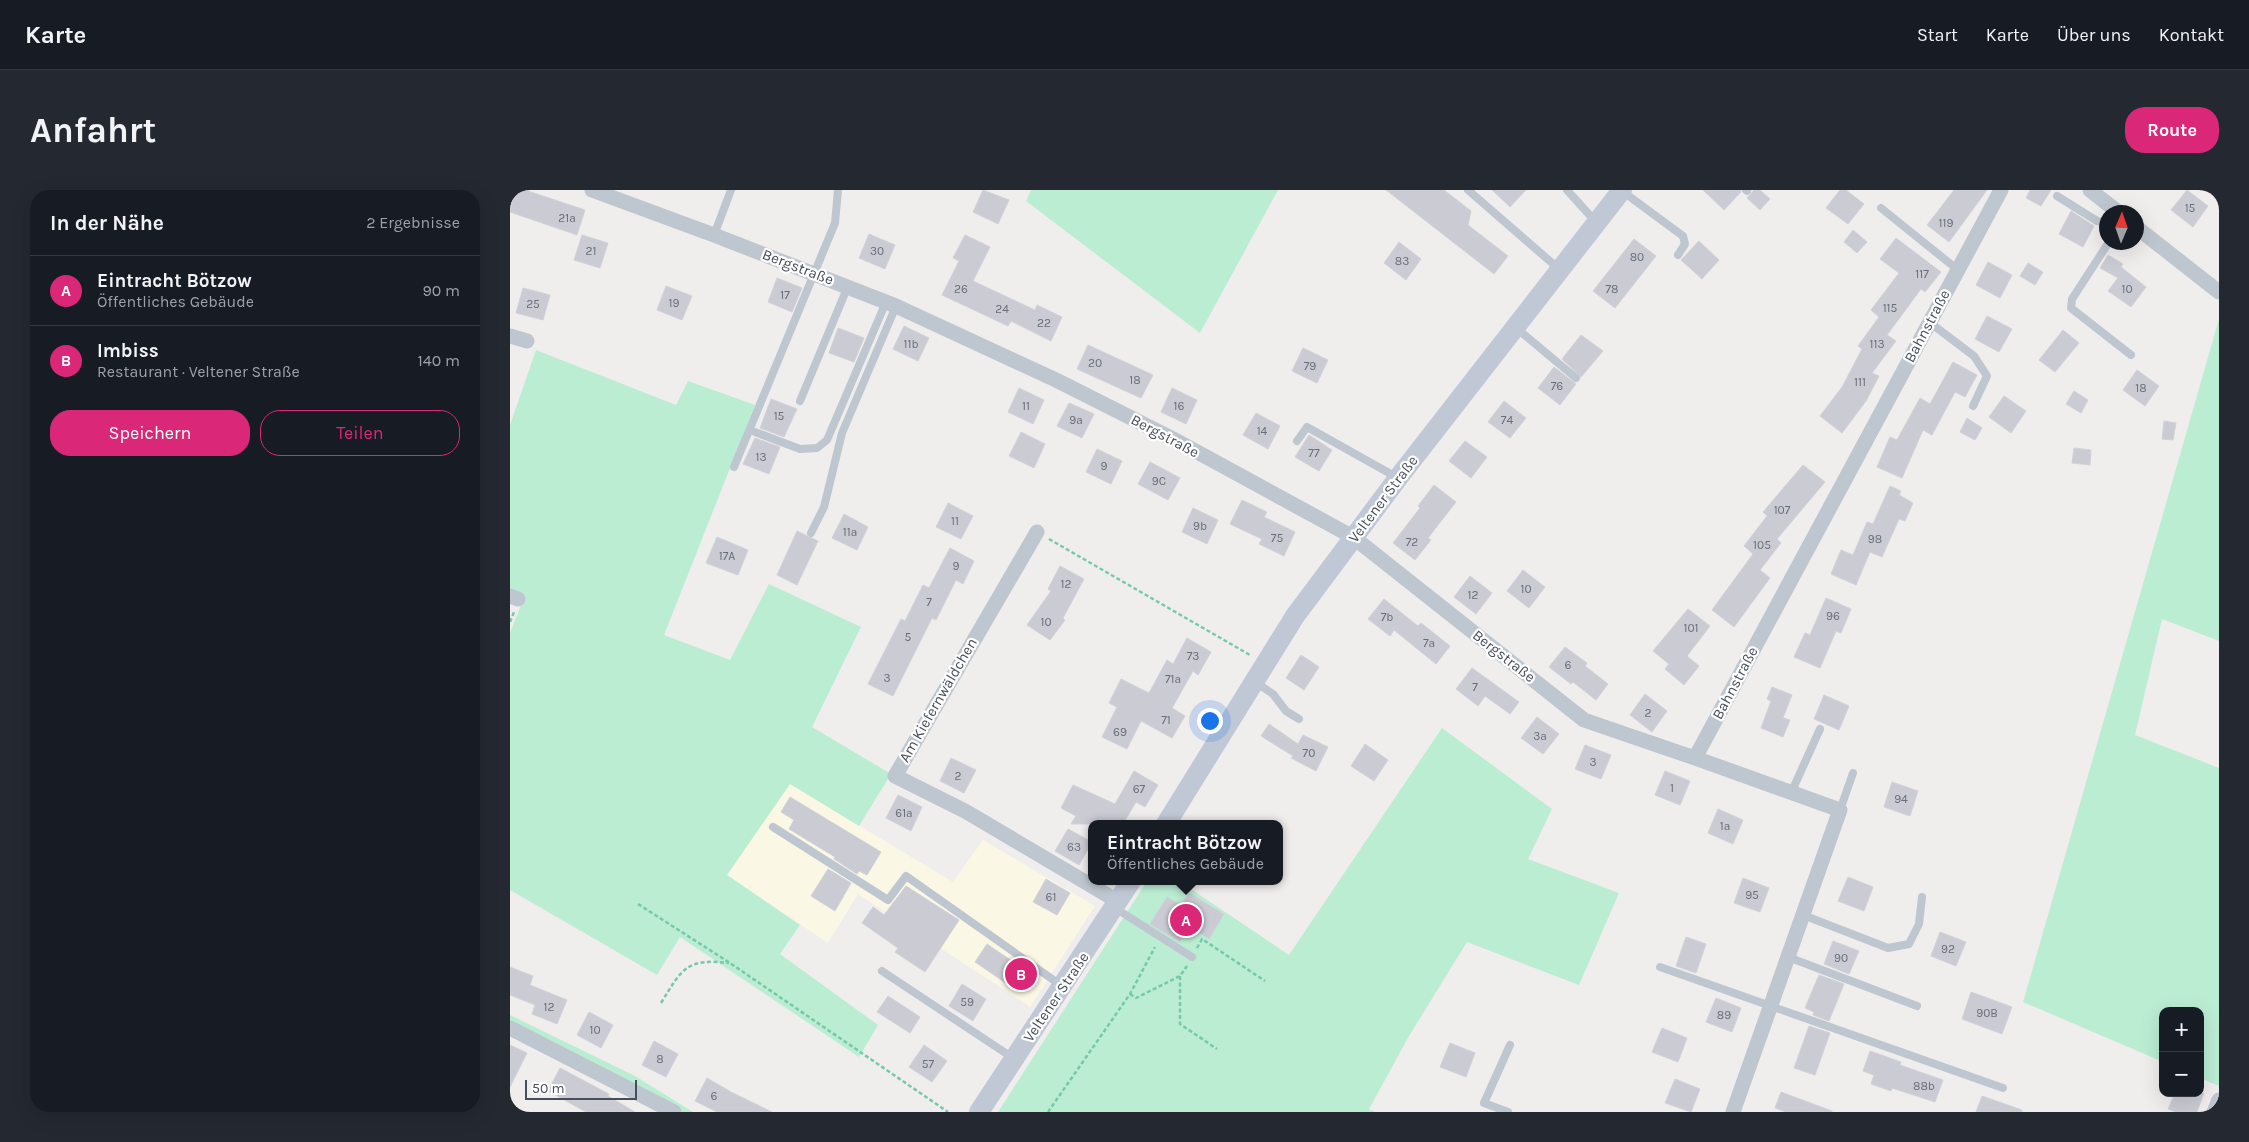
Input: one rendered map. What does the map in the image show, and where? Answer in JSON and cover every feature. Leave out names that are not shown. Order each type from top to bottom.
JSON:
[{"type":"main road","name":"Veltener Straße","points":[[1168,820],[1295,616],[1398,478],[1622,191]]},
{"type":"main road","name":"Veltener Straße","points":[[979,1112],[1130,885]]},
{"type":"street","name":"Bahnstraße","points":[[1695,758],[2001,190]]},
{"type":"street","points":[[2090,190],[2109,205]]},
{"type":"street","name":"Bergstraße","points":[[599,191],[891,304],[1056,380],[1177,441],[1353,537],[1584,720],[1695,758]]},
{"type":"street","points":[[2144,234],[2219,292]]},
{"type":"street","points":[[510,336],[527,341]]},
{"type":"street","name":"Am Kiefernwäldchen","points":[[1037,532],[895,776],[965,811],[1117,905]]},
{"type":"street","points":[[1695,758],[1840,810],[1733,1112]]},
{"type":"street","points":[[510,1028],[674,1112]]},
{"type":"street","points":[[2214,1112],[2219,1100]]},
{"type":"lane","points":[[714,235],[731,190]]},
{"type":"lane","points":[[734,467],[834,223],[838,190]]},
{"type":"lane","points":[[1468,190],[1560,270]]},
{"type":"lane","points":[[1567,190],[1597,223]]},
{"type":"lane","points":[[1622,191],[1683,236],[1685,244],[1678,255]]},
{"type":"lane","points":[[2057,196],[2099,221]]},
{"type":"lane","points":[[1881,208],[1958,270]]},
{"type":"lane","points":[[2104,250],[2072,299],[2071,308],[2130,356]]},
{"type":"lane","points":[[800,401],[848,286]]},
{"type":"lane","points":[[755,432],[800,449],[817,448],[827,440],[891,304]]},
{"type":"lane","points":[[811,533],[824,507],[842,433],[891,304]]},
{"type":"lane","points":[[1929,322],[1974,356],[1987,376],[1972,406]]},
{"type":"lane","points":[[1516,327],[1576,378]]},
{"type":"lane","points":[[1297,441],[1307,427],[1398,478]]},
{"type":"lane","points":[[1253,681],[1273,694],[1286,710],[1299,719]]},
{"type":"lane","points":[[1791,793],[1820,729]]},
{"type":"lane","points":[[1840,810],[1853,773]]},
{"type":"lane","points":[[773,827],[888,900],[906,876],[1063,987]]},
{"type":"lane","points":[[1803,915],[1888,948],[1909,944],[1919,924],[1922,898]]},
{"type":"lane","points":[[1117,905],[1160,937],[1192,957]]},
{"type":"lane","points":[[1788,957],[1918,1006]]},
{"type":"lane","points":[[1660,967],[2003,1088]]},
{"type":"lane","points":[[882,971],[1014,1060]]},
{"type":"lane","points":[[1508,1112],[1484,1103],[1510,1045]]},
{"type":"path","points":[[1037,532],[1265,663]]},
{"type":"path","points":[[638,904],[730,963],[948,1112]]},
{"type":"path","points":[[1048,1112],[1130,994],[1160,937]]},
{"type":"path","points":[[1130,994],[1136,998],[1180,976],[1202,939],[1265,981]]},
{"type":"path","points":[[661,1002],[681,970],[707,960],[730,963]]},
{"type":"path","points":[[1180,976],[1180,1024],[1217,1049]]},
{"type":"shaded area","points":[[790,784],[953,882],[983,840],[1095,906],[1030,1007],[858,894],[828,943],[727,875]]},
{"type":"green space","points":[[1031,190],[1278,190],[1200,333],[1026,201]]},
{"type":"green space","points":[[2219,319],[2219,641],[2162,619],[2135,735],[2219,768],[2219,1086],[2204,1080],[2204,1007],[2159,1007],[2159,1060],[2023,1002]]},
{"type":"green space","points":[[536,350],[676,405],[688,381],[755,405],[664,635],[730,660],[769,584],[861,627],[812,727],[891,774],[859,826],[790,784],[727,875],[800,925],[780,954],[878,1025],[859,1057],[680,937],[657,975],[510,890],[510,633],[525,595],[510,590],[510,425]]},
{"type":"green space","points":[[1442,728],[1552,809],[1528,859],[1619,893],[1579,985],[1467,942],[1409,1036],[1369,1109],[1375,1112],[998,1112],[1144,885],[1185,885],[1289,955]]},
{"type":"green space","points":[[510,1015],[635,1076],[693,1112],[657,1112],[627,1093],[510,1036]]},
{"type":"building","points":[[514,190],[525,190],[585,210],[577,235],[510,212]]},
{"type":"building","points":[[983,190],[1009,200],[998,224],[973,212]]},
{"type":"building","points":[[1386,190],[1444,190],[1471,211],[1468,225],[1508,256],[1494,274]]},
{"type":"building","points":[[1492,190],[1526,190],[1510,207]]},
{"type":"building","points":[[1703,190],[1740,190],[1741,192],[1724,210]]},
{"type":"building","points":[[1754,190],[1760,190],[1770,199],[1760,210],[1747,198]]},
{"type":"building","points":[[1840,190],[1846,190],[1864,204],[1848,224],[1826,208]]},
{"type":"building","points":[[1954,190],[1987,190],[1949,242],[1927,225]]},
{"type":"building","points":[[2030,190],[2051,190],[2041,206],[2026,198]]},
{"type":"building","points":[[2187,190],[2208,206],[2193,227],[2171,210]]},
{"type":"building","points":[[2071,211],[2094,226],[2083,247],[2059,234]]},
{"type":"building","points":[[1853,230],[1867,242],[1857,253],[1844,242]]},
{"type":"building","points":[[869,234],[895,245],[885,269],[859,258]]},
{"type":"building","points":[[582,235],[608,243],[600,268],[574,260]]},
{"type":"building","points":[[965,235],[990,247],[973,281],[1035,310],[1037,305],[1062,317],[1051,341],[1011,321],[1008,326],[942,295],[959,261],[953,258]]},
{"type":"building","points":[[1896,238],[1941,272],[1925,292],[1921,289],[1887,335],[1896,341],[1872,373],[1879,376],[1866,401],[1842,433],[1820,416],[1842,387],[1862,349],[1858,346],[1879,317],[1871,310],[1899,273],[1880,259]]},
{"type":"building","points":[[1634,239],[1656,256],[1615,308],[1593,291]]},
{"type":"building","points":[[1699,241],[1719,260],[1702,279],[1681,260]]},
{"type":"building","points":[[1399,242],[1421,259],[1406,280],[1384,263]]},
{"type":"building","points":[[2108,255],[2123,264],[2121,267],[2146,287],[2131,307],[2108,291],[2118,278],[2100,268]]},
{"type":"building","points":[[1988,262],[2012,275],[2000,298],[1976,285]]},
{"type":"building","points":[[2028,263],[2043,272],[2035,285],[2020,276]]},
{"type":"building","points":[[777,278],[802,288],[792,312],[768,302]]},
{"type":"building","points":[[666,286],[692,296],[682,320],[657,310]]},
{"type":"building","points":[[523,288],[550,295],[543,320],[516,313]]},
{"type":"building","points":[[1987,316],[2012,329],[1999,352],[1975,339]]},
{"type":"building","points":[[904,326],[929,338],[918,361],[893,349]]},
{"type":"building","points":[[838,328],[864,338],[854,362],[829,353]]},
{"type":"building","points":[[2063,330],[2079,343],[2055,372],[2039,360]]},
{"type":"building","points":[[1581,335],[1603,351],[1581,377],[1562,359]]},
{"type":"building","points":[[1088,345],[1153,375],[1141,398],[1077,369]]},
{"type":"building","points":[[1303,348],[1328,360],[1317,383],[1292,371]]},
{"type":"building","points":[[1953,362],[1977,375],[1965,397],[1955,392],[1932,435],[1923,430],[1902,478],[1877,467],[1890,437],[1897,440],[1920,398],[1930,404]]},
{"type":"building","points":[[1554,367],[1576,384],[1560,405],[1538,388]]},
{"type":"building","points":[[2137,370],[2159,386],[2145,406],[2123,390]]},
{"type":"building","points":[[1019,388],[1044,400],[1033,424],[1008,412]]},
{"type":"building","points":[[1172,388],[1197,400],[1186,424],[1161,412]]},
{"type":"building","points":[[2074,391],[2088,400],[2081,413],[2066,404]]},
{"type":"building","points":[[2004,396],[2026,411],[2011,433],[1989,417]]},
{"type":"building","points":[[771,399],[797,409],[784,437],[760,428]]},
{"type":"building","points":[[1504,401],[1526,418],[1510,438],[1488,422]]},
{"type":"building","points":[[1069,403],[1094,414],[1082,438],[1057,426]]},
{"type":"building","points":[[1256,413],[1280,426],[1268,449],[1243,435]]},
{"type":"building","points":[[1967,418],[1982,428],[1975,440],[1960,432]]},
{"type":"building","points":[[2164,421],[2176,423],[2173,440],[2162,439]]},
{"type":"building","points":[[1021,432],[1045,444],[1034,468],[1009,456]]},
{"type":"building","points":[[1309,435],[1332,450],[1319,471],[1295,457]]},
{"type":"building","points":[[755,438],[780,447],[769,474],[743,464]]},
{"type":"building","points":[[1465,441],[1487,457],[1471,478],[1449,461]]},
{"type":"building","points":[[2074,448],[2091,450],[2090,465],[2072,463]]},
{"type":"building","points":[[1097,449],[1122,461],[1111,484],[1086,472]]},
{"type":"building","points":[[1150,462],[1180,478],[1168,500],[1138,484]]},
{"type":"building","points":[[1803,465],[1825,482],[1777,539],[1781,543],[1760,570],[1770,578],[1734,627],[1712,610],[1753,554],[1744,546],[1767,516],[1763,512]]},
{"type":"building","points":[[1434,485],[1456,502],[1428,538],[1431,540],[1415,560],[1393,543],[1420,508],[1418,506]]},
{"type":"building","points":[[1890,486],[1901,491],[1899,495],[1913,503],[1905,521],[1899,519],[1882,557],[1870,552],[1856,585],[1831,574],[1841,550],[1853,555],[1867,522],[1873,524]]},
{"type":"building","points":[[1242,500],[1267,512],[1264,517],[1295,532],[1284,556],[1259,544],[1262,539],[1230,524]]},
{"type":"building","points":[[948,503],[973,516],[961,539],[936,527]]},
{"type":"building","points":[[1193,508],[1218,520],[1207,544],[1182,532]]},
{"type":"building","points":[[844,514],[868,527],[857,550],[832,538]]},
{"type":"building","points":[[797,531],[818,541],[797,585],[777,575]]},
{"type":"building","points":[[717,537],[748,550],[738,575],[706,563]]},
{"type":"building","points":[[950,548],[974,561],[963,584],[956,580],[936,620],[932,618],[893,696],[868,684],[901,619],[905,621],[923,585],[929,588]]},
{"type":"building","points":[[1060,566],[1084,579],[1063,618],[1065,620],[1050,640],[1027,625],[1051,591],[1048,589]]},
{"type":"building","points":[[1523,570],[1545,587],[1529,608],[1507,591]]},
{"type":"building","points":[[1470,576],[1492,593],[1476,614],[1454,597]]},
{"type":"building","points":[[1826,598],[1851,609],[1841,633],[1836,631],[1820,668],[1794,657],[1805,633],[1810,635]]},
{"type":"building","points":[[1384,599],[1418,626],[1421,623],[1450,646],[1436,664],[1394,630],[1390,636],[1368,619]]},
{"type":"building","points":[[1688,609],[1710,626],[1687,656],[1699,666],[1684,685],[1665,669],[1669,664],[1653,651]]},
{"type":"building","points":[[1187,638],[1211,652],[1198,675],[1193,671],[1172,708],[1185,716],[1172,738],[1141,721],[1127,749],[1102,737],[1117,707],[1109,703],[1121,679],[1149,693],[1167,660],[1173,664]]},
{"type":"building","points":[[1565,647],[1587,663],[1585,666],[1608,684],[1596,700],[1573,682],[1571,684],[1549,667]]},
{"type":"building","points":[[1301,655],[1319,667],[1304,690],[1286,678]]},
{"type":"building","points":[[1472,668],[1519,702],[1510,714],[1485,696],[1478,706],[1456,689]]},
{"type":"building","points":[[1772,687],[1792,695],[1783,718],[1790,720],[1783,737],[1761,728],[1771,701],[1767,699]]},
{"type":"building","points":[[1645,694],[1667,711],[1652,732],[1630,715]]},
{"type":"building","points":[[1824,695],[1849,706],[1839,730],[1814,719]]},
{"type":"building","points":[[1537,717],[1559,734],[1543,754],[1521,738]]},
{"type":"building","points":[[1269,724],[1298,744],[1303,735],[1328,747],[1316,771],[1291,758],[1293,756],[1261,736]]},
{"type":"building","points":[[1365,744],[1388,760],[1374,781],[1351,766]]},
{"type":"building","points":[[1585,745],[1611,755],[1601,779],[1575,769]]},
{"type":"building","points":[[951,758],[976,770],[964,793],[940,781]]},
{"type":"building","points":[[1134,771],[1158,785],[1145,807],[1136,802],[1125,820],[1088,820],[1088,824],[1071,824],[1076,816],[1061,808],[1073,785],[1115,804]]},
{"type":"building","points":[[1665,771],[1690,781],[1680,805],[1655,795]]},
{"type":"building","points":[[1892,782],[1918,791],[1910,816],[1884,807]]},
{"type":"building","points":[[898,795],[922,807],[911,831],[886,818]]},
{"type":"building","points":[[790,797],[881,852],[867,875],[859,871],[857,874],[834,859],[835,857],[789,829],[794,820],[781,812]]},
{"type":"building","points":[[1718,809],[1743,820],[1733,844],[1708,833]]},
{"type":"building","points":[[1068,829],[1088,840],[1088,849],[1079,865],[1055,851]]},
{"type":"building","points":[[828,869],[851,883],[835,911],[811,896]]},
{"type":"building","points":[[1848,877],[1873,887],[1864,911],[1838,901]]},
{"type":"building","points":[[1743,878],[1769,888],[1760,912],[1734,903]]},
{"type":"building","points":[[1046,879],[1070,893],[1057,915],[1033,902]]},
{"type":"building","points":[[906,886],[959,920],[925,972],[895,952],[898,948],[862,923],[873,907],[884,915]]},
{"type":"building","points":[[1189,893],[1224,914],[1209,939],[1189,926],[1180,942],[1150,924],[1167,897],[1181,905]]},
{"type":"building","points":[[1940,932],[1966,942],[1956,966],[1931,956]]},
{"type":"building","points":[[1686,937],[1706,944],[1696,973],[1676,966]]},
{"type":"building","points":[[1833,941],[1859,951],[1849,974],[1824,964]]},
{"type":"building","points":[[987,944],[1028,972],[1016,990],[975,962]]},
{"type":"building","points":[[510,967],[533,976],[530,985],[567,1000],[557,1024],[532,1014],[535,1005],[510,995]]},
{"type":"building","points":[[1819,975],[1844,984],[1829,1021],[1813,1015],[1814,1012],[1805,1008]]},
{"type":"building","points":[[962,984],[986,999],[973,1021],[949,1006]]},
{"type":"building","points":[[1971,992],[2012,1007],[2002,1034],[1962,1019]]},
{"type":"building","points":[[888,996],[920,1017],[910,1033],[877,1012]]},
{"type":"building","points":[[1716,998],[1741,1008],[1732,1032],[1706,1022]]},
{"type":"building","points":[[589,1012],[613,1025],[601,1048],[577,1035]]},
{"type":"building","points":[[1809,1026],[1830,1033],[1815,1075],[1794,1068]]},
{"type":"building","points":[[1662,1028],[1687,1038],[1678,1062],[1652,1052]]},
{"type":"building","points":[[654,1041],[678,1054],[666,1077],[642,1065]]},
{"type":"building","points":[[1450,1043],[1475,1053],[1466,1077],[1440,1067]]},
{"type":"building","points":[[510,1045],[527,1053],[510,1087]]},
{"type":"building","points":[[924,1045],[947,1061],[932,1082],[909,1067]]},
{"type":"building","points":[[1870,1051],[1901,1062],[1900,1065],[1943,1080],[1935,1102],[1892,1088],[1891,1091],[1871,1084],[1874,1075],[1863,1071]]},
{"type":"building","points":[[560,1068],[609,1094],[608,1096],[635,1112],[586,1112],[548,1091]]},
{"type":"building","points":[[707,1078],[772,1112],[717,1112],[695,1101]]},
{"type":"building","points":[[1675,1079],[1700,1089],[1691,1112],[1665,1103]]},
{"type":"building","points":[[1781,1092],[1832,1112],[1786,1112],[1775,1108]]},
{"type":"building","points":[[1982,1096],[2022,1110],[2022,1112],[1976,1112]]},
{"type":"building","points":[[2173,1097],[2203,1097],[2197,1112],[2176,1112],[2168,1109]]},
{"type":"place","name":"Eintracht Bötzow","points":[[1186,920]]},
{"type":"place","name":"Imbiss","points":[[1021,974]]}]
